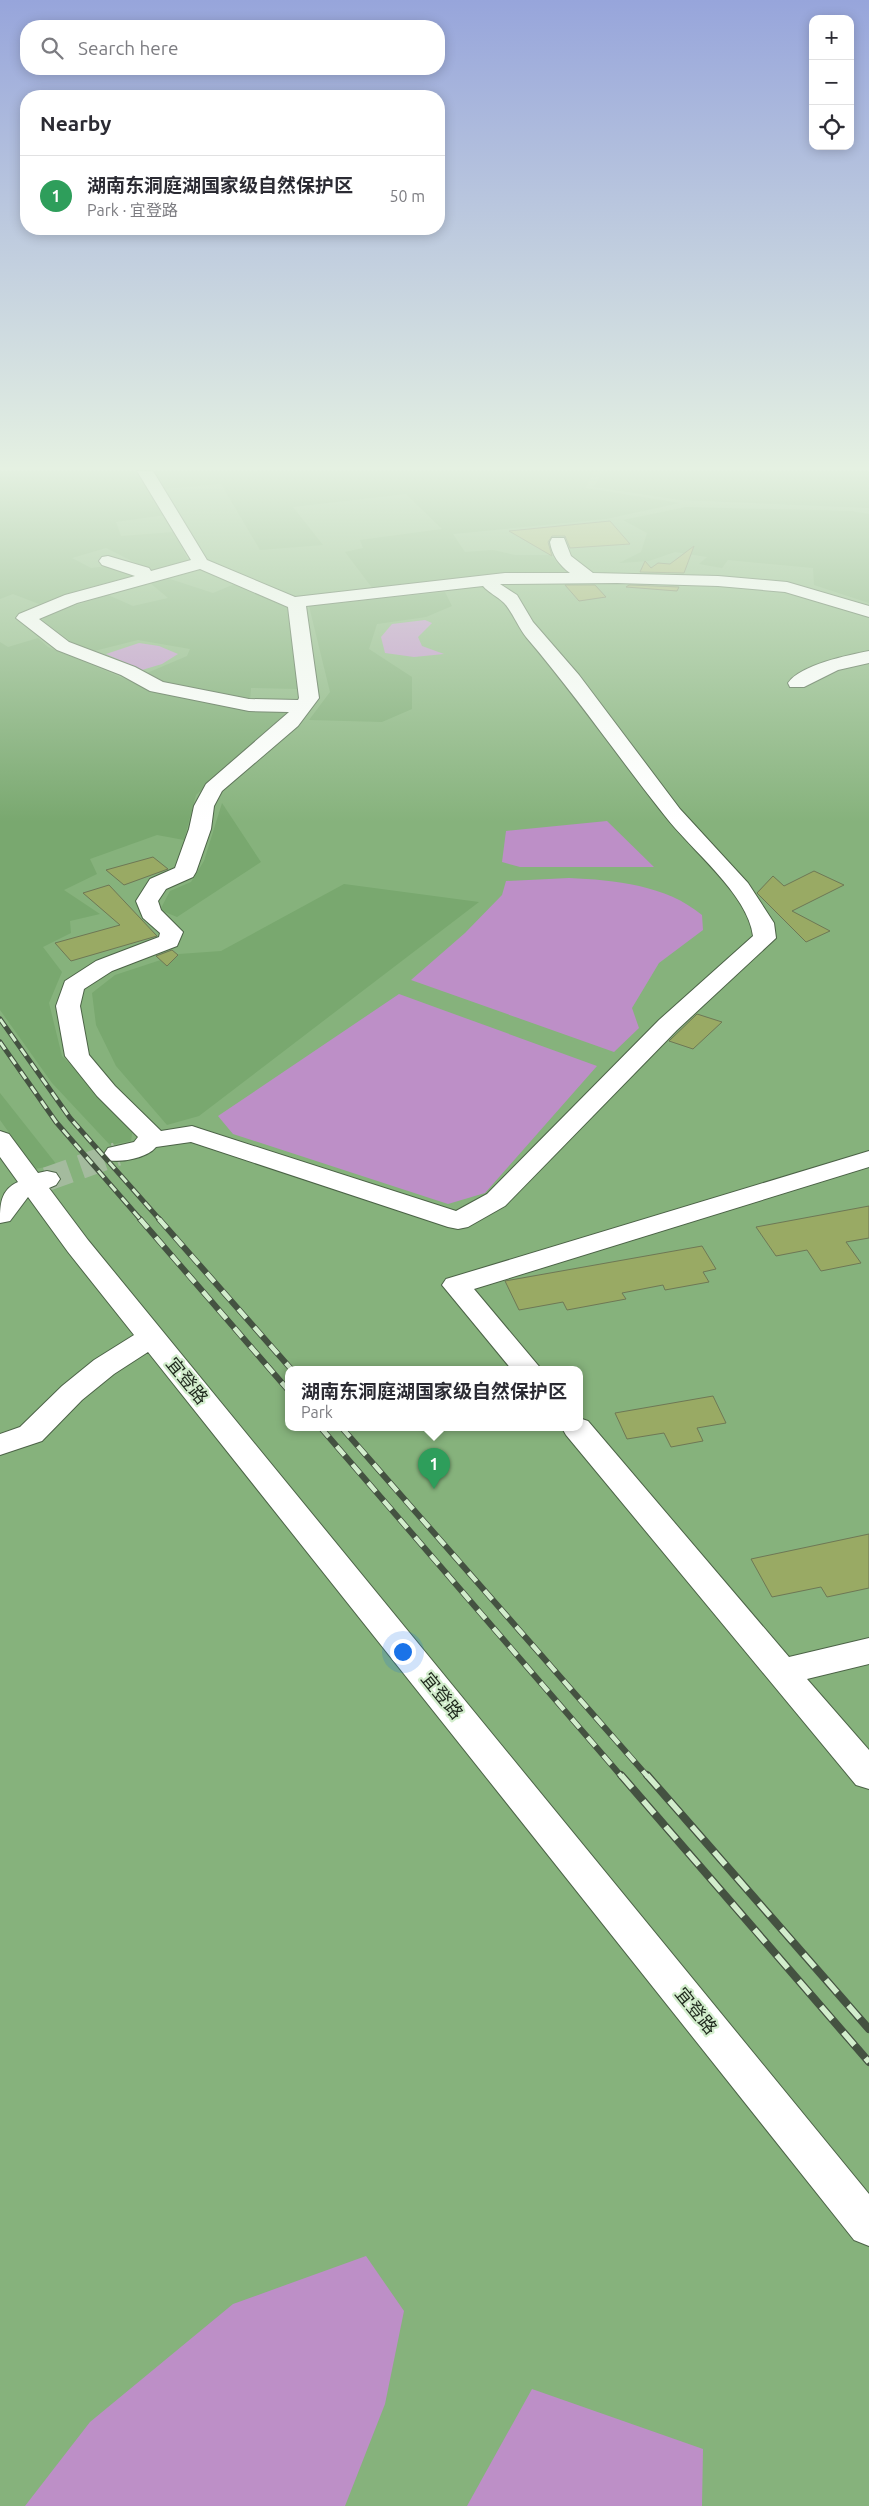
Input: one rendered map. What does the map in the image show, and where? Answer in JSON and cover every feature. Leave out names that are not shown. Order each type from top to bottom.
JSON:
[{"type":"street","points":[[109,588],[71,599],[25,618],[44,630],[63,646],[128,671],[157,687],[249,705],[304,706]]},
{"type":"street","points":[[260,588],[294,602],[417,588]]},
{"type":"street","points":[[148,1141],[192,1134],[458,1221],[496,1200],[668,1025],[764,938],[763,922],[740,888],[673,813],[572,679],[525,624],[511,599],[494,588]]},
{"type":"street","points":[[791,588],[869,612]]},
{"type":"street","points":[[117,1154],[143,1147],[152,1136],[106,1091],[77,1056],[68,1006],[73,986],[104,966],[169,941],[172,932],[151,913],[148,901],[158,884],[185,872],[200,829],[204,806],[213,788],[291,722],[309,698],[297,604],[294,602]]},
{"type":"street","points":[[797,683],[821,669],[842,661],[869,657]]},
{"type":"street","name":"宜登路","points":[[0,1139],[40,1182],[78,1246],[869,2226]]},
{"type":"street","points":[[525,1366],[456,1285],[869,1159]]},
{"type":"street","points":[[0,1215],[19,1191],[40,1182]]},
{"type":"street","points":[[0,1445],[31,1434],[91,1377],[151,1337]]},
{"type":"street","points":[[580,1431],[869,1775]]},
{"type":"street","points":[[782,1672],[869,1651]]},
{"type":"green space","points":[[0,588],[869,588],[869,2506],[0,2506]]},
{"type":"green space","points":[[0,588],[87,588],[39,604],[13,594],[0,599]]},
{"type":"green space","points":[[156,588],[198,588],[213,593],[225,588],[248,588],[287,606],[299,689],[251,688],[250,701],[166,684],[147,673],[187,656],[190,649],[138,640],[90,652],[74,644],[42,620],[48,614],[108,595],[133,606],[168,598]]},
{"type":"green space","points":[[823,588],[869,588],[869,603]]},
{"type":"green space","points":[[445,592],[452,606],[426,617],[377,624],[369,649],[412,677],[412,709],[382,722],[309,720],[330,692],[309,606]]},
{"type":"green space","points":[[38,638],[48,647],[147,688],[291,710],[196,795],[184,840],[157,835],[90,859],[97,874],[64,890],[100,914],[70,921],[71,933],[43,947],[62,972],[49,1003],[62,1056],[133,1127],[131,1141],[110,1145],[52,1083],[0,1010],[0,642],[8,647]]},
{"type":"green space","points":[[222,803],[261,862],[177,917],[160,910],[170,891],[191,882],[204,861]]},
{"type":"green space","points":[[344,884],[479,902],[199,1116],[167,1125],[116,1066],[96,1025],[92,993],[115,975],[179,954],[221,951]]},
{"type":"green space","points":[[0,1093],[57,1165],[35,1169],[0,1120]]},
{"type":"shaded area","points":[[425,620],[432,623],[418,637],[422,646],[444,654],[414,657],[385,653],[381,637],[392,624]]},
{"type":"shaded area","points":[[139,643],[159,646],[178,654],[162,664],[142,670],[106,654]]},
{"type":"shaded area","points":[[607,821],[654,867],[520,867],[502,862],[506,831]]},
{"type":"shaded area","points":[[569,878],[604,880],[639,886],[672,897],[702,915],[703,930],[659,963],[632,1008],[639,1028],[614,1052],[411,980],[465,933],[502,895],[506,881]]},
{"type":"shaded area","points":[[399,994],[597,1066],[485,1193],[448,1204],[233,1134],[218,1116]]},
{"type":"shaded area","points":[[366,2256],[404,2311],[385,2404],[345,2506],[25,2506],[90,2422],[233,2304]]},
{"type":"shaded area","points":[[532,2389],[703,2449],[702,2506],[467,2506]]},
{"type":"building","points":[[568,588],[598,588],[606,597],[579,601]]},
{"type":"building","points":[[638,588],[679,588],[677,591]]},
{"type":"building","points":[[153,857],[168,869],[124,885],[106,870]]},
{"type":"building","points":[[814,871],[844,885],[792,911],[830,931],[806,942],[757,893],[773,876],[784,886]]},
{"type":"building","points":[[109,885],[157,936],[71,961],[55,943],[120,925],[83,893]]},
{"type":"building","points":[[172,950],[178,955],[167,966],[156,956]]},
{"type":"building","points":[[697,1014],[722,1022],[693,1049],[669,1041]]},
{"type":"building","points":[[869,1206],[869,1238],[846,1242],[861,1263],[821,1271],[807,1250],[776,1256],[756,1227]]},
{"type":"building","points":[[702,1246],[716,1269],[703,1272],[709,1282],[665,1290],[663,1285],[622,1293],[626,1299],[567,1310],[563,1302],[519,1310],[505,1281]]},
{"type":"building","points":[[713,1396],[726,1423],[697,1428],[703,1441],[671,1447],[664,1433],[627,1439],[615,1413]]},
{"type":"building","points":[[869,1534],[869,1588],[827,1597],[821,1587],[772,1597],[751,1559]]},
{"type":"tunnel","points":[[47,1179],[117,1154]]},
{"type":"railway","points":[[0,1019],[70,1118],[160,1220]]},
{"type":"railway","points":[[0,1042],[56,1122],[141,1220]]},
{"type":"railway","points":[[140,1219],[285,1386]]},
{"type":"railway","points":[[159,1219],[288,1366]]},
{"type":"railway","points":[[324,1431],[622,1777]]},
{"type":"railway","points":[[345,1431],[648,1777]]},
{"type":"railway","points":[[621,1775],[869,2062]]},
{"type":"railway","points":[[647,1775],[869,2029]]},
{"type":"place","name":"湖南东洞庭湖国家级自然保护区","points":[[434,1489]]}]
